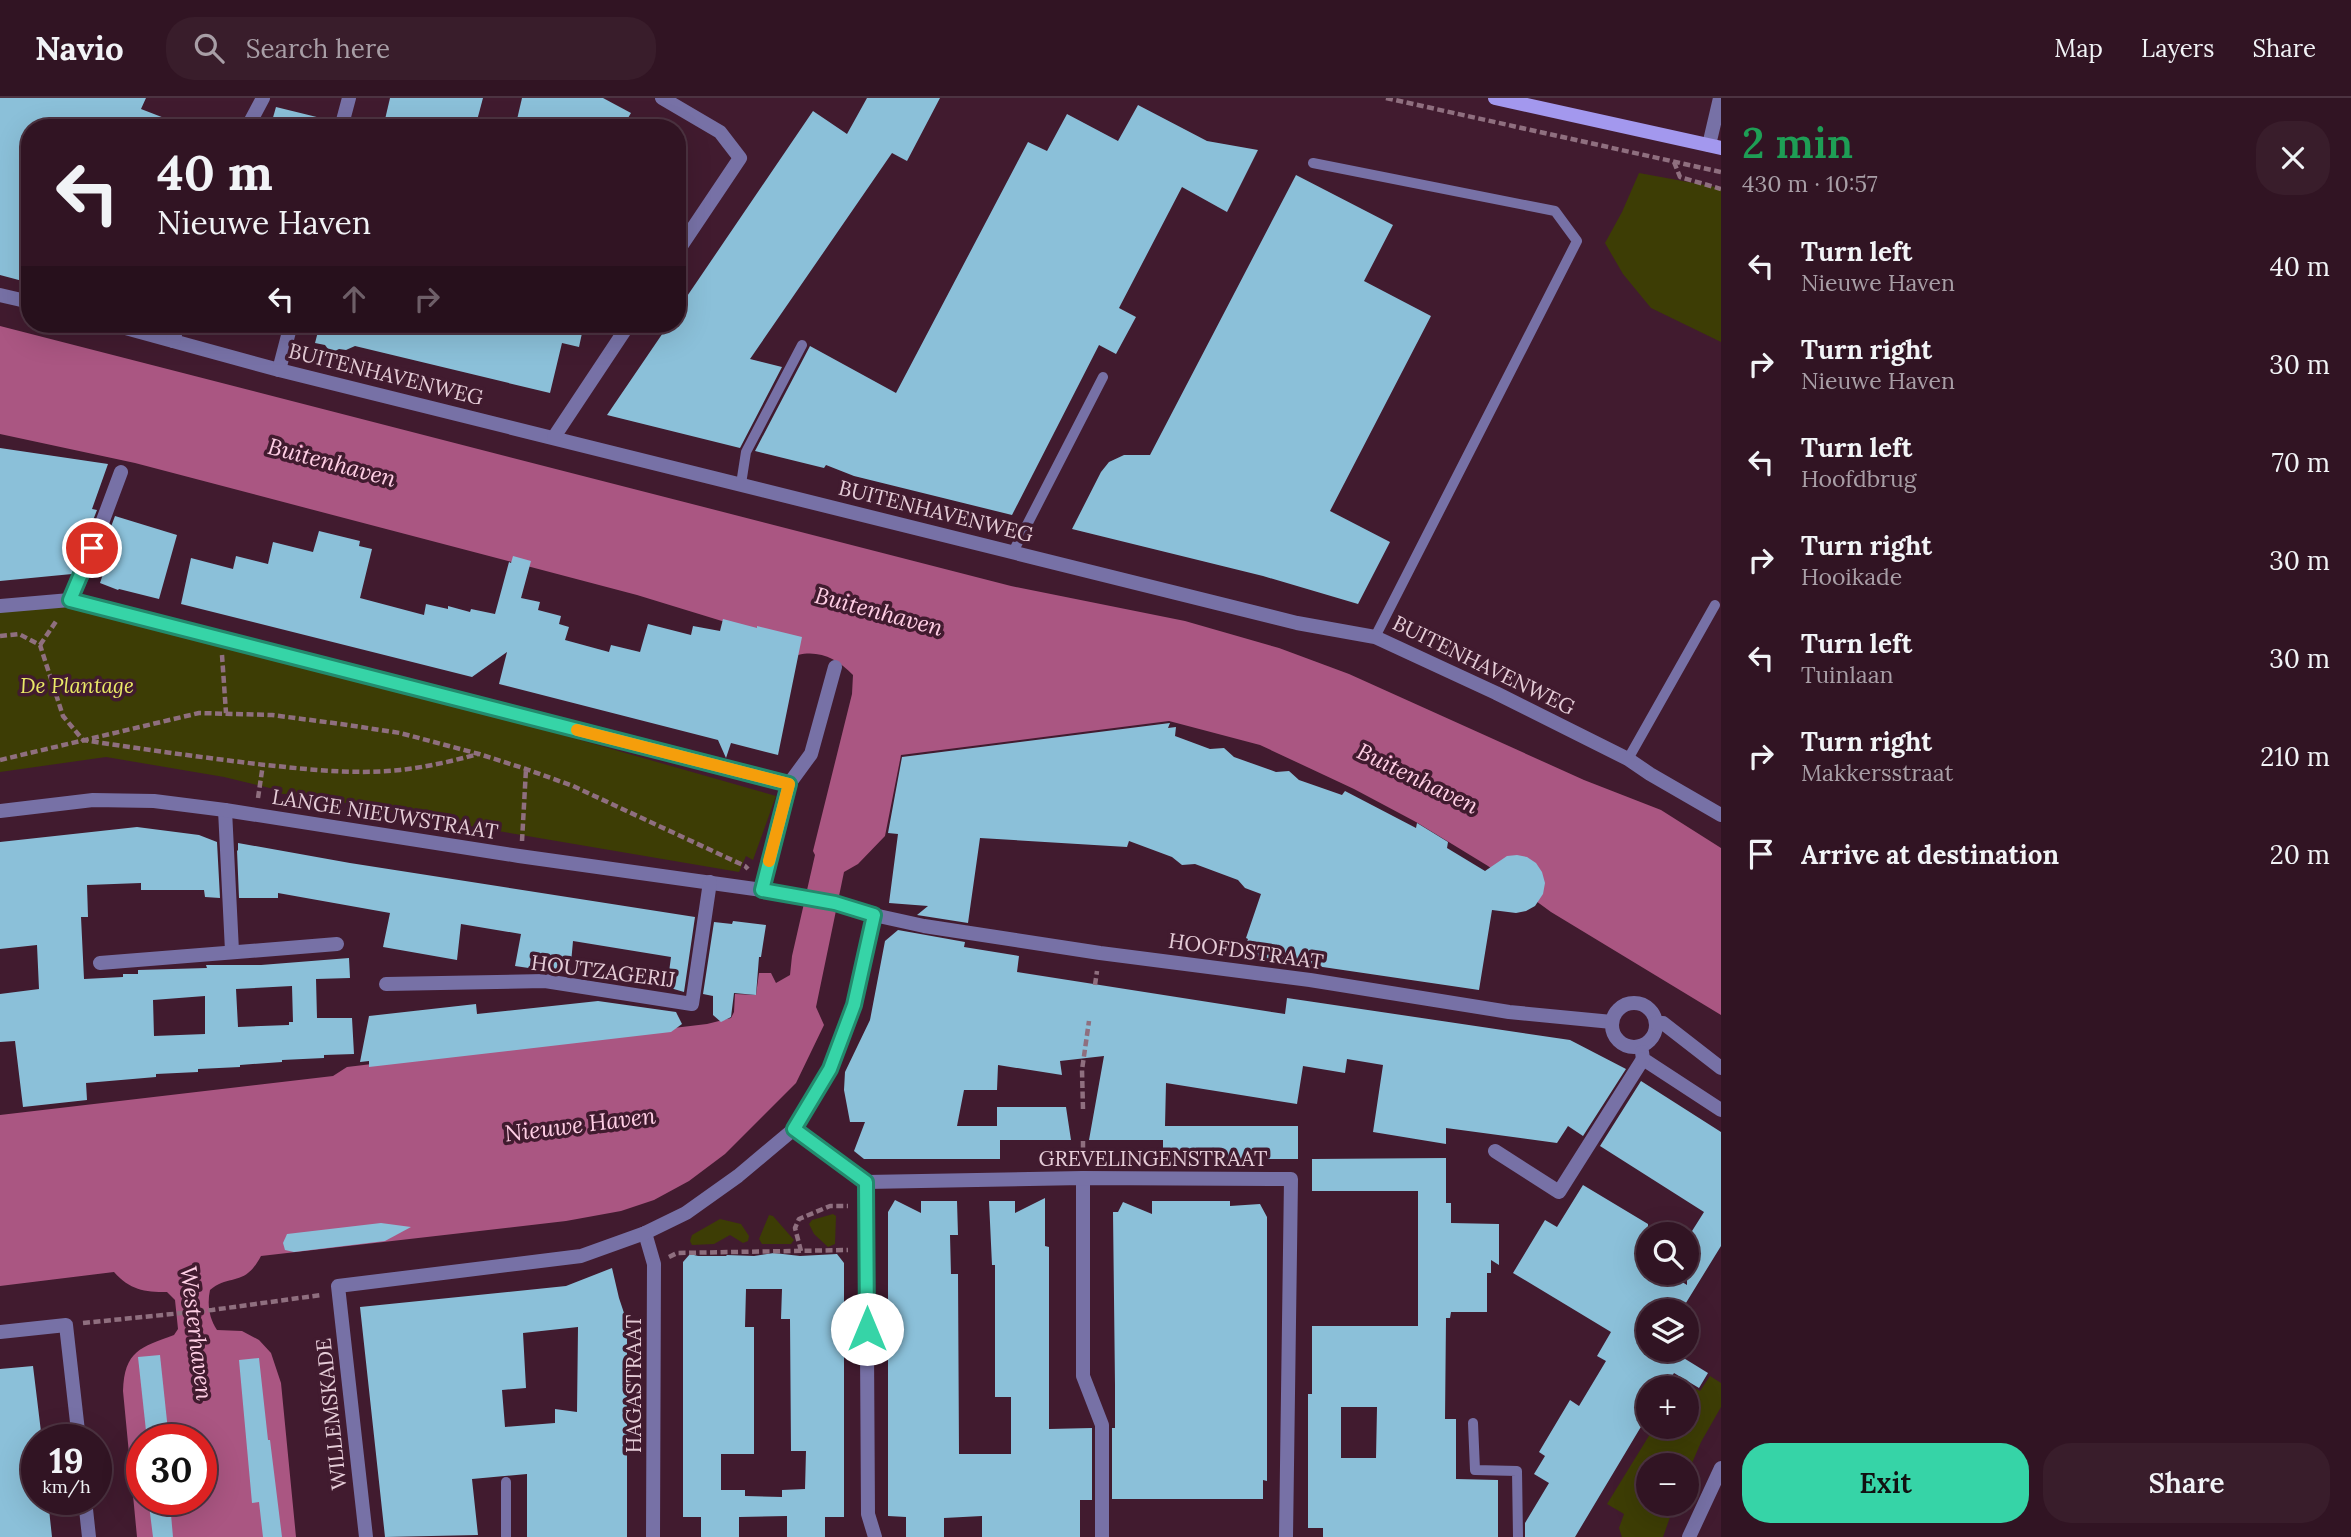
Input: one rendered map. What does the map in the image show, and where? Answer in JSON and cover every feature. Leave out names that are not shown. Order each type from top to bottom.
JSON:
[{"type":"street","points":[[252,119],[263,98]]},
{"type":"street","points":[[343,119],[349,98]]},
{"type":"street","points":[[662,98],[720,132],[740,158],[686,239]]},
{"type":"street","points":[[1494,98],[1715,146],[1720,98]]},
{"type":"street","points":[[0,295],[21,300]]},
{"type":"street","name":"BUITENHAVENWEG","points":[[144,333],[279,370],[1297,623],[1376,637],[1628,759],[1721,815]]},
{"type":"street","points":[[173,341],[175,333]]},
{"type":"street","points":[[279,370],[289,333]]},
{"type":"street","points":[[554,437],[623,333]]},
{"type":"street","points":[[70,600],[83,574],[121,472]]},
{"type":"street","points":[[0,606],[70,600],[789,784]]},
{"type":"street","points":[[762,890],[789,784],[811,754],[835,667]]},
{"type":"street","name":"LANGE NIEUWSTRAAT","points":[[0,811],[93,800],[155,801],[762,890]]},
{"type":"street","points":[[225,810],[232,951]]},
{"type":"street","name":"HOUTZAGERIJ","points":[[386,984],[545,981],[692,1004],[710,882]]},
{"type":"street","name":"HOOFDSTRAAT","points":[[762,890],[835,903],[923,926],[1509,1012],[1612,1022]]},
{"type":"street","points":[[338,1289],[581,1256],[645,1233],[686,1213],[738,1176],[794,1129],[830,1069],[854,1005],[874,915]]},
{"type":"street","points":[[100,963],[337,944]]},
{"type":"street","points":[[1495,1151],[1559,1192],[1642,1053],[1652,1038],[1655,1016],[1646,1006],[1632,1002],[1619,1009],[1612,1022],[1615,1036],[1642,1053],[1721,1110]]},
{"type":"street","points":[[1656,1023],[1663,1023],[1721,1068]]},
{"type":"street","points":[[794,1129],[866,1182],[868,1514],[875,1537]]},
{"type":"street","points":[[1083,1178],[1083,1376],[1102,1425],[1102,1537]]},
{"type":"street","name":"GREVELINGENSTRAAT","points":[[866,1182],[1083,1178],[1291,1179],[1286,1537]]},
{"type":"street","name":"HAGASTRAAT","points":[[645,1233],[654,1264],[653,1537]]},
{"type":"street","name":"WILLEMSKADE","points":[[338,1289],[366,1537]]},
{"type":"street","points":[[0,1332],[66,1325],[77,1424]]},
{"type":"street","points":[[1689,1537],[1721,1468]]},
{"type":"street","points":[[87,1515],[89,1537]]},
{"type":"lane","points":[[1313,163],[1555,211],[1577,241],[1376,637]]},
{"type":"lane","points":[[741,484],[746,452],[802,345]]},
{"type":"lane","points":[[1013,552],[1103,377]]},
{"type":"lane","points":[[1628,759],[1715,605]]},
{"type":"lane","points":[[1473,1423],[1475,1470],[1517,1471],[1518,1537]]},
{"type":"lane","points":[[506,1482],[506,1537]]},
{"type":"path","points":[[1386,98],[1721,172]]},
{"type":"path","points":[[1674,162],[1680,177],[1721,189]]},
{"type":"path","points":[[40,645],[70,600]]},
{"type":"path","points":[[0,636],[19,634],[40,645],[63,716],[83,740],[262,764],[345,772],[399,770],[479,754]]},
{"type":"path","points":[[221,639],[226,713]]},
{"type":"path","points":[[0,760],[199,713],[272,715],[400,733],[479,754],[573,786],[745,866],[762,890]]},
{"type":"path","points":[[256,815],[262,764]]},
{"type":"path","points":[[519,856],[524,829],[527,769]]},
{"type":"path","points":[[1083,1109],[1082,1070],[1089,1021]]},
{"type":"path","points":[[802,1251],[795,1228],[799,1219],[830,1206],[866,1206]]},
{"type":"path","points":[[654,1264],[677,1253],[866,1250]]},
{"type":"path","points":[[66,1325],[212,1310],[338,1289]]},
{"type":"green space","points":[[1639,173],[1721,188],[1721,342],[1651,308],[1623,274],[1605,243]]},
{"type":"green space","name":"De Plantage","points":[[63,604],[517,722],[776,796],[753,860],[746,856],[739,872],[277,793],[278,790],[224,777],[106,757],[0,772],[0,611]]},
{"type":"green space","points":[[833,1214],[836,1216],[835,1244],[828,1247],[814,1234],[809,1224],[812,1220]]},
{"type":"green space","points":[[769,1215],[773,1216],[794,1240],[791,1244],[762,1244],[759,1239]]},
{"type":"green space","points":[[720,1219],[741,1224],[749,1236],[748,1241],[743,1243],[730,1235],[714,1244],[692,1245],[692,1235]]},
{"type":"green space","points":[[1710,1376],[1721,1383],[1721,1407],[1696,1453],[1638,1453],[1647,1439],[1699,1439],[1700,1391]]},
{"type":"green space","points":[[1636,1457],[1636,1516],[1670,1516],[1663,1537],[1622,1537],[1619,1528],[1624,1514],[1607,1504]]},
{"type":"water","points":[[0,326],[1011,586],[1185,621],[1279,648],[1349,674],[1584,780],[1661,810],[1721,848],[1721,1015],[1551,912],[1488,866],[1416,822],[1354,789],[1260,745],[1169,721],[901,755],[885,836],[858,864],[844,872],[816,1007],[824,1025],[796,1083],[725,1154],[689,1181],[654,1200],[621,1211],[566,1221],[261,1256],[255,1266],[243,1276],[217,1285],[210,1290],[209,1300],[210,1316],[217,1330],[242,1331],[259,1340],[271,1353],[281,1383],[296,1537],[137,1537],[135,1515],[217,1515],[217,1424],[126,1424],[123,1391],[124,1378],[131,1359],[144,1347],[174,1335],[178,1329],[175,1300],[167,1292],[132,1286],[114,1272],[0,1286],[0,1115],[333,1076],[347,1067],[707,1024],[731,1018],[735,994],[756,995],[759,973],[771,973],[776,983],[790,975],[815,855],[813,851],[852,694],[853,675],[828,657],[798,655],[748,629],[637,595],[135,463],[0,434]]},
{"type":"building","points":[[0,98],[146,98],[141,109],[167,119],[21,119],[21,281],[0,275]]},
{"type":"building","points":[[390,98],[483,98],[477,119],[385,119]]},
{"type":"building","points":[[522,98],[603,98],[631,113],[627,119],[517,119]]},
{"type":"building","points":[[867,98],[940,98],[907,161],[892,153],[750,359],[782,367],[740,448],[607,415],[663,333],[686,333],[686,298],[813,111],[847,134]]},
{"type":"building","points":[[1138,105],[1207,141],[1258,150],[1227,212],[1182,187],[1119,308],[1136,317],[1116,354],[1099,345],[1012,515],[854,476],[826,465],[824,468],[755,451],[810,346],[896,393],[1028,142],[1047,151],[1067,114],[1118,141]]},
{"type":"building","points":[[276,107],[325,119],[273,119]]},
{"type":"building","points":[[1296,175],[1393,225],[1364,281],[1431,316],[1330,511],[1390,542],[1358,604],[1263,576],[1072,529],[1101,472],[1109,462],[1124,455],[1150,455]]},
{"type":"building","points":[[318,333],[582,333],[579,347],[562,343],[550,393],[355,346],[331,353],[325,345],[315,343]]},
{"type":"building","points":[[0,448],[108,464],[92,509],[97,510],[72,574],[0,581]]},
{"type":"building","points":[[115,516],[177,535],[159,599],[100,583],[104,571],[94,572]]},
{"type":"building","points":[[319,531],[360,541],[359,546],[372,549],[360,598],[424,615],[426,604],[495,614],[513,556],[531,561],[521,598],[540,602],[538,610],[561,616],[559,624],[569,627],[565,640],[609,652],[611,645],[640,652],[648,624],[691,635],[693,626],[720,631],[723,619],[802,637],[778,755],[731,743],[726,758],[718,740],[499,684],[507,652],[472,677],[181,604],[191,558],[233,569],[236,556],[268,564],[273,542],[313,552]]},
{"type":"building","points":[[1170,723],[1168,728],[1176,727],[1175,736],[1210,749],[1224,748],[1234,757],[1276,772],[1289,771],[1299,780],[1342,795],[1345,791],[1416,828],[1417,823],[1448,842],[1447,848],[1485,871],[1507,856],[1527,857],[1536,863],[1542,872],[1545,883],[1543,894],[1535,906],[1526,911],[1516,913],[1492,910],[1479,990],[1242,955],[1261,894],[1245,888],[1238,880],[1195,864],[1182,865],[1172,857],[1129,841],[1127,847],[980,838],[968,923],[917,915],[928,906],[889,903],[898,834],[888,833],[902,757]]},
{"type":"building","points":[[137,827],[199,835],[217,842],[220,898],[205,897],[204,890],[141,890],[141,883],[87,885],[88,917],[81,917],[84,979],[123,977],[123,974],[138,974],[138,970],[349,958],[350,978],[316,979],[317,1018],[352,1018],[354,1054],[324,1055],[324,1058],[282,1060],[240,1067],[198,1069],[198,1072],[156,1074],[156,1077],[86,1083],[87,1100],[23,1107],[15,1041],[0,1042],[0,994],[39,989],[37,945],[0,949],[0,842]],"holes":[[[292,986],[293,1022],[289,1022],[289,1025],[238,1027],[236,989]],[[205,996],[205,1034],[154,1036],[153,1000]]]},
{"type":"building","points":[[238,843],[695,917],[684,992],[667,987],[671,957],[573,941],[570,974],[515,966],[521,934],[461,924],[457,960],[383,947],[390,913],[278,893],[278,898],[239,898]]},
{"type":"building","points":[[733,921],[766,925],[759,957],[756,995],[734,993],[731,1017],[721,1022],[713,1015],[713,996],[703,994],[714,922],[732,924]]},
{"type":"building","points":[[898,930],[965,942],[964,947],[1019,956],[1017,972],[1285,1014],[1287,998],[1570,1040],[1626,1069],[1583,1136],[1568,1126],[1557,1143],[1446,1128],[1446,1144],[1373,1132],[1383,1065],[1347,1059],[1345,1073],[1303,1066],[1297,1104],[1166,1083],[1165,1126],[1298,1126],[1298,1159],[1163,1159],[1163,1140],[1089,1140],[1104,1056],[1060,1061],[1062,1075],[998,1065],[997,1090],[964,1090],[957,1126],[997,1126],[997,1107],[1066,1107],[1071,1140],[1000,1140],[1000,1159],[864,1159],[854,1151],[865,1122],[850,1122],[844,1090],[845,1072],[870,1020],[885,941]]},
{"type":"building","points":[[598,1001],[676,1012],[682,1024],[671,1032],[369,1067],[369,1061],[360,1062],[369,1016],[476,1004],[477,1014]]},
{"type":"building","points":[[1641,1081],[1721,1132],[1721,1246],[1699,1282],[1698,1222],[1704,1212],[1600,1146]]},
{"type":"building","points":[[1446,1158],[1446,1203],[1451,1203],[1451,1223],[1499,1224],[1499,1265],[1491,1260],[1491,1273],[1487,1273],[1487,1312],[1451,1312],[1450,1318],[1446,1318],[1445,1419],[1456,1419],[1456,1479],[1498,1480],[1498,1537],[1323,1537],[1323,1528],[1308,1528],[1308,1394],[1312,1394],[1312,1326],[1418,1326],[1418,1191],[1312,1191],[1312,1159]],"holes":[[[1341,1407],[1377,1407],[1376,1458],[1341,1458]]]},
{"type":"building","points":[[1583,1185],[1645,1222],[1636,1222],[1636,1285],[1697,1285],[1688,1299],[1636,1299],[1636,1362],[1690,1362],[1708,1373],[1699,1388],[1699,1376],[1679,1376],[1674,1373],[1672,1376],[1636,1376],[1636,1435],[1575,1537],[1525,1537],[1525,1523],[1549,1483],[1534,1474],[1545,1456],[1539,1452],[1570,1400],[1579,1406],[1606,1361],[1597,1356],[1611,1332],[1513,1273],[1545,1220],[1557,1227]]},
{"type":"building","points":[[1045,1198],[1045,1246],[1049,1247],[1049,1429],[1092,1428],[1092,1500],[1080,1500],[1080,1537],[982,1537],[982,1516],[944,1518],[944,1537],[906,1537],[906,1517],[888,1516],[888,1212],[895,1200],[921,1213],[921,1201],[957,1201],[958,1235],[950,1235],[951,1274],[958,1274],[959,1454],[1011,1454],[1011,1397],[995,1397],[995,1265],[992,1265],[989,1201],[1015,1201],[1015,1213]]},
{"type":"building","points":[[1152,1201],[1230,1201],[1230,1206],[1260,1204],[1267,1217],[1267,1481],[1263,1480],[1263,1499],[1112,1499],[1112,1428],[1115,1428],[1113,1212],[1118,1212],[1123,1202],[1152,1214]]},
{"type":"building","points":[[381,1223],[411,1227],[385,1241],[294,1252],[285,1250],[283,1243],[287,1234]]},
{"type":"building","points":[[774,1253],[800,1256],[837,1254],[844,1263],[844,1517],[825,1517],[825,1537],[787,1537],[787,1516],[739,1517],[739,1537],[701,1537],[701,1517],[683,1517],[683,1262],[690,1254],[754,1256]],"holes":[[[746,1289],[782,1289],[781,1319],[790,1319],[791,1451],[806,1451],[805,1489],[782,1490],[782,1497],[745,1496],[745,1490],[721,1490],[721,1454],[754,1454],[754,1327],[745,1327]]]},
{"type":"building","points":[[612,1268],[626,1319],[627,1537],[527,1537],[527,1474],[472,1479],[478,1535],[385,1537],[360,1307],[566,1286]],"holes":[[[578,1327],[577,1412],[555,1409],[555,1423],[505,1427],[502,1390],[526,1388],[523,1333]]]},
{"type":"building","points":[[160,1355],[167,1424],[145,1424],[138,1357]]},
{"type":"building","points":[[259,1358],[282,1537],[263,1537],[259,1502],[252,1503],[239,1360]]},
{"type":"building","points":[[33,1366],[40,1424],[21,1424],[21,1515],[50,1515],[52,1537],[0,1537],[0,1369]]},
{"type":"building","points":[[150,1515],[171,1515],[173,1537],[153,1537]]},
{"type":"slow traffic","points":[[577,730],[789,784],[769,861]]},
{"type":"route","points":[[92,548],[70,600],[789,784],[762,890],[835,903],[874,915],[854,1005],[830,1069],[794,1129],[866,1182],[867,1329]]},
{"type":"water label","name":"Buitenhaven","points":[[332,462]]},
{"type":"water label","name":"Buitenhaven","points":[[879,611]]},
{"type":"water label","name":"Buitenhaven","points":[[1418,778]]},
{"type":"water label","name":"Nieuwe Haven","points":[[580,1124]]},
{"type":"water label","name":"Westerhaven","points":[[197,1333]]}]
